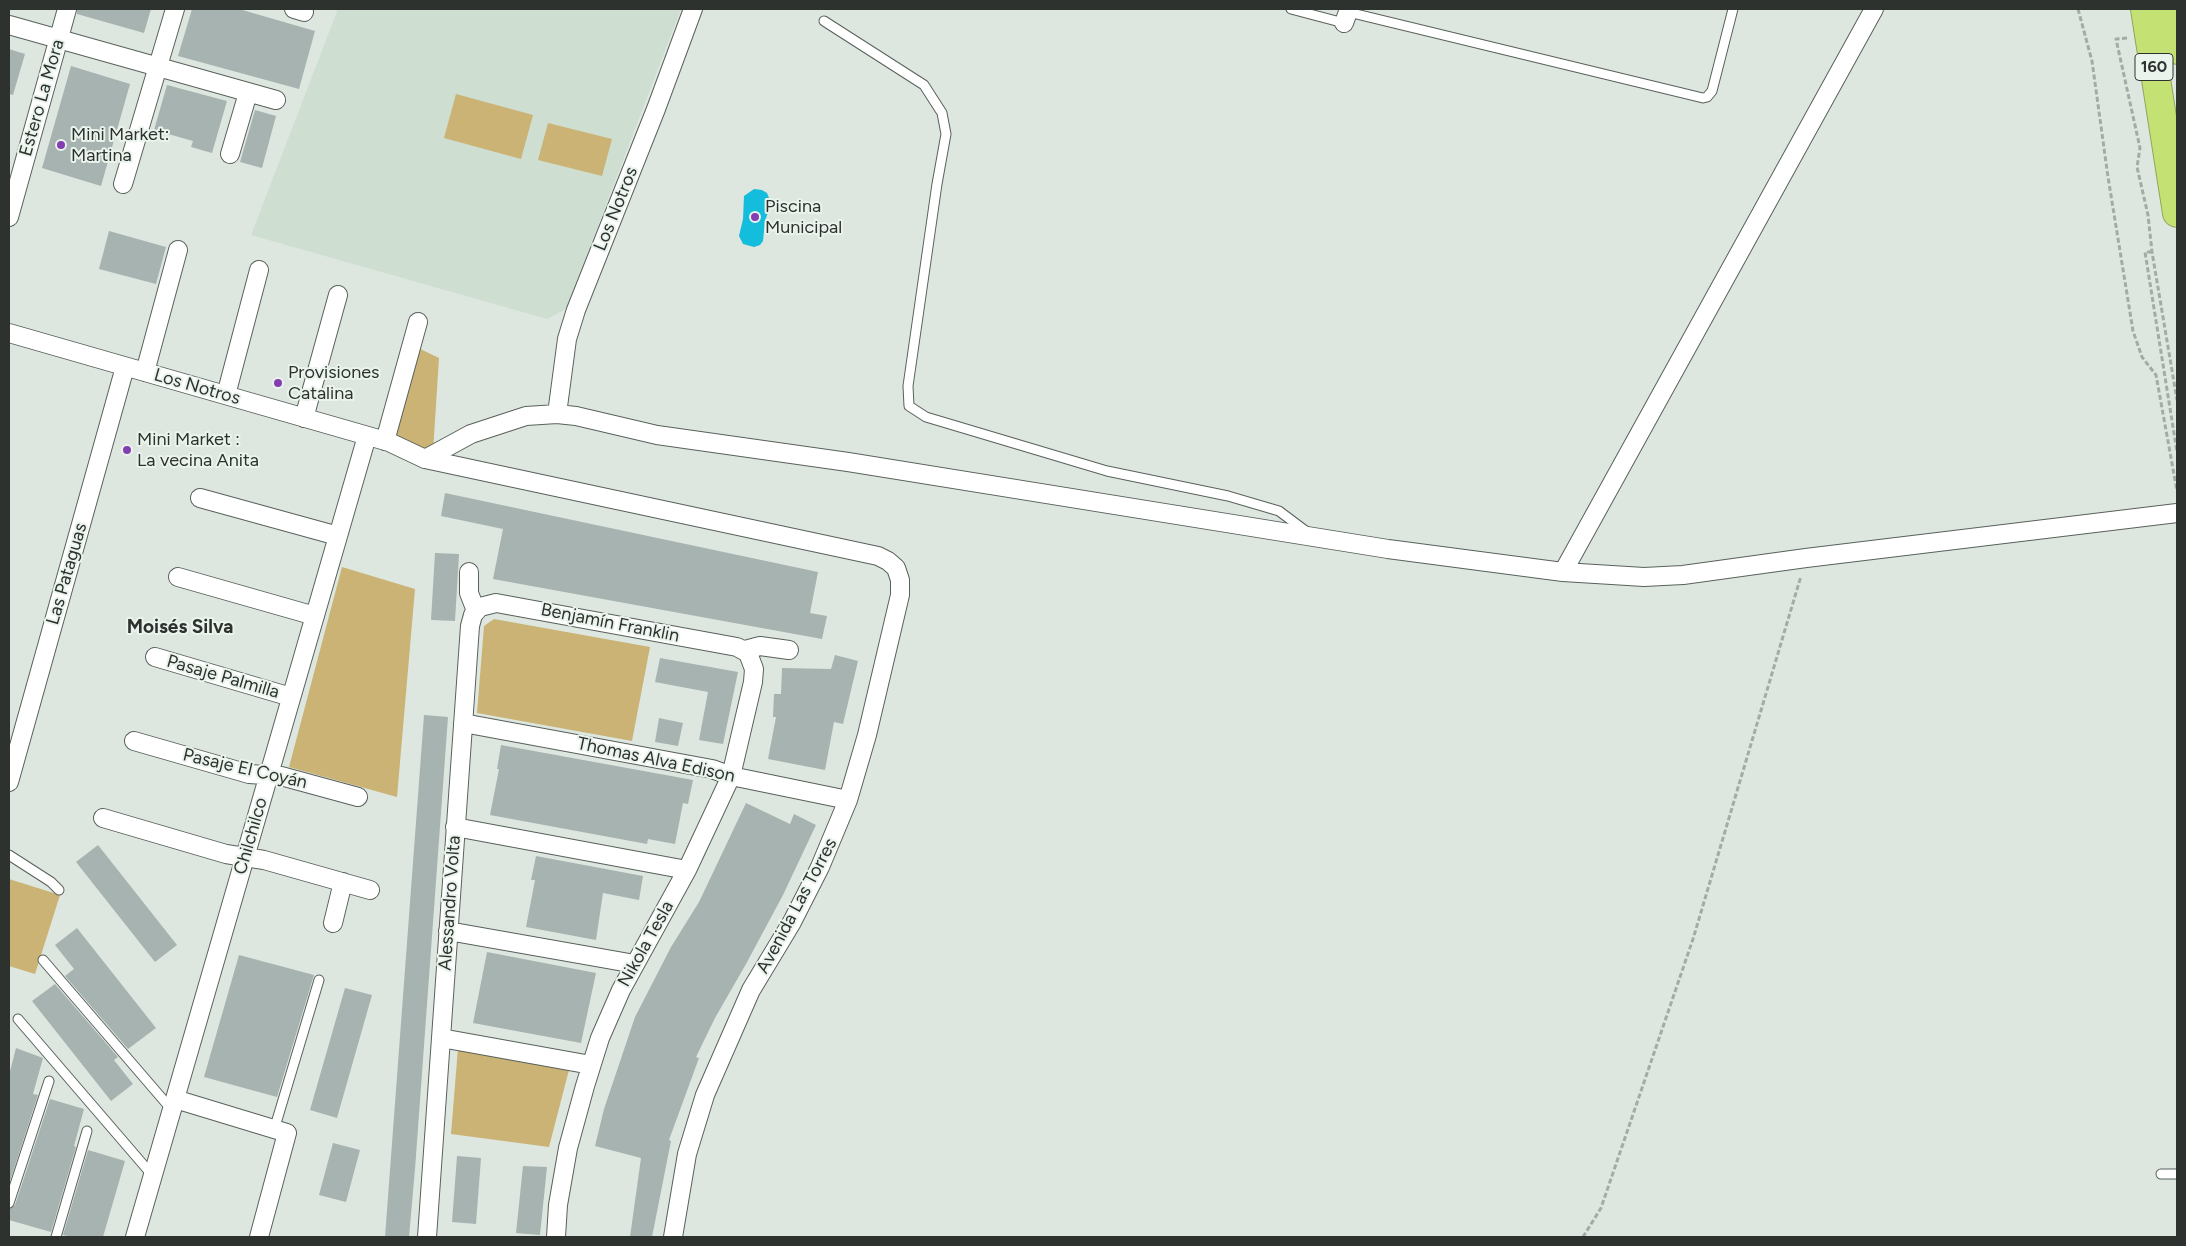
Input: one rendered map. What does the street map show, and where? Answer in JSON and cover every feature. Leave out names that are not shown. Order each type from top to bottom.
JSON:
[{"type":"highway","name":"160","points":[[2144,9],[2177,213]]},
{"type":"highway","name":"160","points":[[2171,9],[2177,50]]},
{"type":"street","name":"Estero La Mora","points":[[9,216],[67,9]]},
{"type":"street","points":[[123,184],[175,9]]},
{"type":"street","name":"Los Notros","points":[[557,414],[567,339],[576,310],[656,109],[693,9]]},
{"type":"street","points":[[1563,572],[1874,9]]},
{"type":"street","points":[[9,25],[276,100]]},
{"type":"street","points":[[230,154],[248,93]]},
{"type":"street","points":[[145,372],[178,250]]},
{"type":"street","points":[[226,395],[259,270]]},
{"type":"street","points":[[304,418],[338,295]]},
{"type":"street","points":[[385,441],[418,322]]},
{"type":"street","name":"Los Notros","points":[[9,333],[385,441],[403,447],[425,459],[878,556],[896,568]]},
{"type":"street","name":"Las Pataguas","points":[[9,782],[125,367]]},
{"type":"street","points":[[425,459],[470,434],[526,416],[557,414],[576,416],[657,435],[848,462],[1388,549],[1563,572],[1627,576],[1683,575],[1806,558],[2177,513]]},
{"type":"street","name":"Chilchilco","points":[[135,1237],[367,436]]},
{"type":"street","points":[[200,498],[338,536]]},
{"type":"street","name":"Avenida Las Torres","points":[[673,1237],[687,1154],[705,1095],[752,990],[792,922],[820,867],[848,800],[867,735],[900,595],[900,580],[896,568]]},
{"type":"street","points":[[469,572],[469,593],[476,611]]},
{"type":"street","points":[[178,577],[315,616]]},
{"type":"street","name":"Benjamín Franklin","points":[[476,611],[485,604],[502,603],[737,647],[748,654],[760,646],[789,650]]},
{"type":"street","name":"Alessandro Volta","points":[[427,1237],[470,626],[476,611]]},
{"type":"street","name":"Nikola Tesla","points":[[556,1237],[561,1188],[568,1148],[591,1065],[609,1014],[687,870],[731,776],[754,676],[748,654]]},
{"type":"street","name":"Pasaje Palmilla","points":[[155,657],[291,697]]},
{"type":"street","name":"Thomas Alva Edison","points":[[463,723],[712,769],[731,776],[848,800]]},
{"type":"street","name":"Pasaje El Coyán","points":[[134,741],[249,774],[281,776],[358,798]]},
{"type":"street","points":[[103,818],[226,854],[264,860],[370,890]]},
{"type":"street","points":[[456,827],[687,870]]},
{"type":"street","points":[[333,923],[343,882]]},
{"type":"street","points":[[448,931],[635,964]]},
{"type":"street","points":[[441,1038],[591,1065]]},
{"type":"street","points":[[173,1105],[286,1133],[259,1237]]},
{"type":"lane","points":[[1291,9],[1347,14],[1703,98],[1707,97],[1712,91],[1733,9]]},
{"type":"lane","points":[[824,21],[924,85],[942,113],[946,134],[908,386],[909,406],[926,417],[1107,471],[1228,496],[1279,511],[1316,538]]},
{"type":"lane","points":[[9,855],[52,882],[59,890]]},
{"type":"lane","points":[[43,960],[173,1105]]},
{"type":"lane","points":[[274,1130],[319,980]]},
{"type":"lane","points":[[18,1019],[153,1176]]},
{"type":"lane","points":[[9,1203],[50,1081]]},
{"type":"lane","points":[[56,1237],[87,1131]]},
{"type":"lane","points":[[2161,1174],[2177,1174]]},
{"type":"path","points":[[2078,9],[2092,61],[2108,177],[2133,331],[2142,357],[2156,375],[2177,491]]},
{"type":"path","points":[[2149,36],[2116,39],[2140,148],[2136,167],[2148,215],[2152,252],[2177,400]]},
{"type":"path","points":[[2152,252],[2145,252],[2177,452]]},
{"type":"path","points":[[2156,375],[2164,375]]},
{"type":"path","points":[[1583,1237],[1601,1208],[1693,939],[1806,558]]},
{"type":"shaded area","points":[[338,9],[681,9],[566,309],[547,319],[251,235]]},
{"type":"shaded area","points":[[456,94],[533,115],[521,159],[444,138]]},
{"type":"shaded area","points":[[548,123],[612,139],[602,176],[538,160]]},
{"type":"shaded area","points":[[418,348],[439,358],[433,452],[396,437]]},
{"type":"shaded area","points":[[342,567],[415,589],[397,797],[289,767]]},
{"type":"shaded area","points":[[494,619],[650,647],[632,741],[477,713],[484,626]]},
{"type":"shaded area","points":[[9,879],[60,895],[35,974],[9,966]]},
{"type":"shaded area","points":[[458,1048],[570,1066],[549,1147],[451,1134]]},
{"type":"water","name":"Piscina Municipal","points":[[754,189],[767,193],[771,203],[765,221],[763,241],[760,245],[754,247],[743,244],[739,236],[743,219],[744,196]]},
{"type":"building","points":[[77,9],[151,9],[144,33],[77,14]]},
{"type":"building","points":[[192,9],[239,9],[315,31],[299,89],[178,56]]},
{"type":"building","points":[[9,49],[25,54],[13,95],[9,94]]},
{"type":"building","points":[[71,66],[130,84],[101,186],[42,168]]},
{"type":"building","points":[[167,85],[227,101],[212,153],[191,147],[193,141],[154,130]]},
{"type":"building","points":[[255,110],[276,116],[262,168],[240,162]]},
{"type":"building","points":[[109,231],[166,247],[156,284],[99,269]]},
{"type":"building","points":[[445,493],[818,572],[810,613],[827,616],[822,639],[493,579],[503,529],[441,516]]},
{"type":"building","points":[[435,553],[459,554],[455,621],[431,620]]},
{"type":"building","points":[[835,655],[858,661],[843,724],[834,722],[825,770],[768,759],[776,717],[773,717],[774,694],[781,694],[782,668],[831,669]]},
{"type":"building","points":[[660,658],[738,672],[723,744],[699,740],[708,692],[655,682]]},
{"type":"building","points":[[424,715],[448,717],[415,1169],[409,1237],[385,1237]]},
{"type":"building","points":[[659,718],[683,723],[678,746],[655,742]]},
{"type":"building","points":[[501,745],[693,780],[688,804],[683,803],[675,844],[648,839],[647,844],[490,815],[499,769],[497,769]]},
{"type":"building","points":[[746,803],[790,824],[794,814],[816,825],[783,895],[715,1018],[696,1057],[699,1058],[669,1140],[671,1141],[652,1237],[630,1237],[641,1158],[595,1146],[604,1109],[635,1017],[671,947],[699,902]]},
{"type":"building","points":[[98,845],[177,945],[155,962],[76,862]]},
{"type":"building","points":[[536,856],[643,876],[639,900],[603,893],[596,940],[526,927],[535,880],[531,880]]},
{"type":"building","points":[[77,928],[156,1028],[128,1049],[65,976],[74,969],[55,945]]},
{"type":"building","points":[[487,952],[596,973],[581,1043],[473,1023]]},
{"type":"building","points":[[239,955],[314,975],[277,1097],[204,1077]]},
{"type":"building","points":[[55,984],[118,1057],[114,1060],[133,1084],[111,1101],[32,1001]]},
{"type":"building","points":[[345,988],[372,995],[337,1118],[310,1110]]},
{"type":"building","points":[[16,1048],[43,1058],[33,1094],[38,1095],[9,1184],[9,1075]]},
{"type":"building","points":[[50,1099],[84,1109],[74,1146],[76,1147],[51,1232],[9,1220],[9,1209],[15,1205]]},
{"type":"building","points":[[333,1143],[360,1150],[346,1202],[319,1195]]},
{"type":"building","points":[[88,1150],[125,1161],[103,1237],[72,1237],[63,1235]]},
{"type":"building","points":[[457,1156],[481,1158],[476,1224],[452,1222]]},
{"type":"building","points":[[523,1166],[547,1167],[540,1235],[516,1233]]},
{"type":"place","name":"Mini Market: Martina","points":[[61,145]]},
{"type":"place","name":"Piscina Municipal","points":[[755,217]]},
{"type":"place","name":"Provisiones Catalina","points":[[278,383]]},
{"type":"place","name":"Mini Market : La vecina Anita","points":[[127,450]]},
{"type":"district","name":"Moisés Silva","points":[[180,627]]}]
